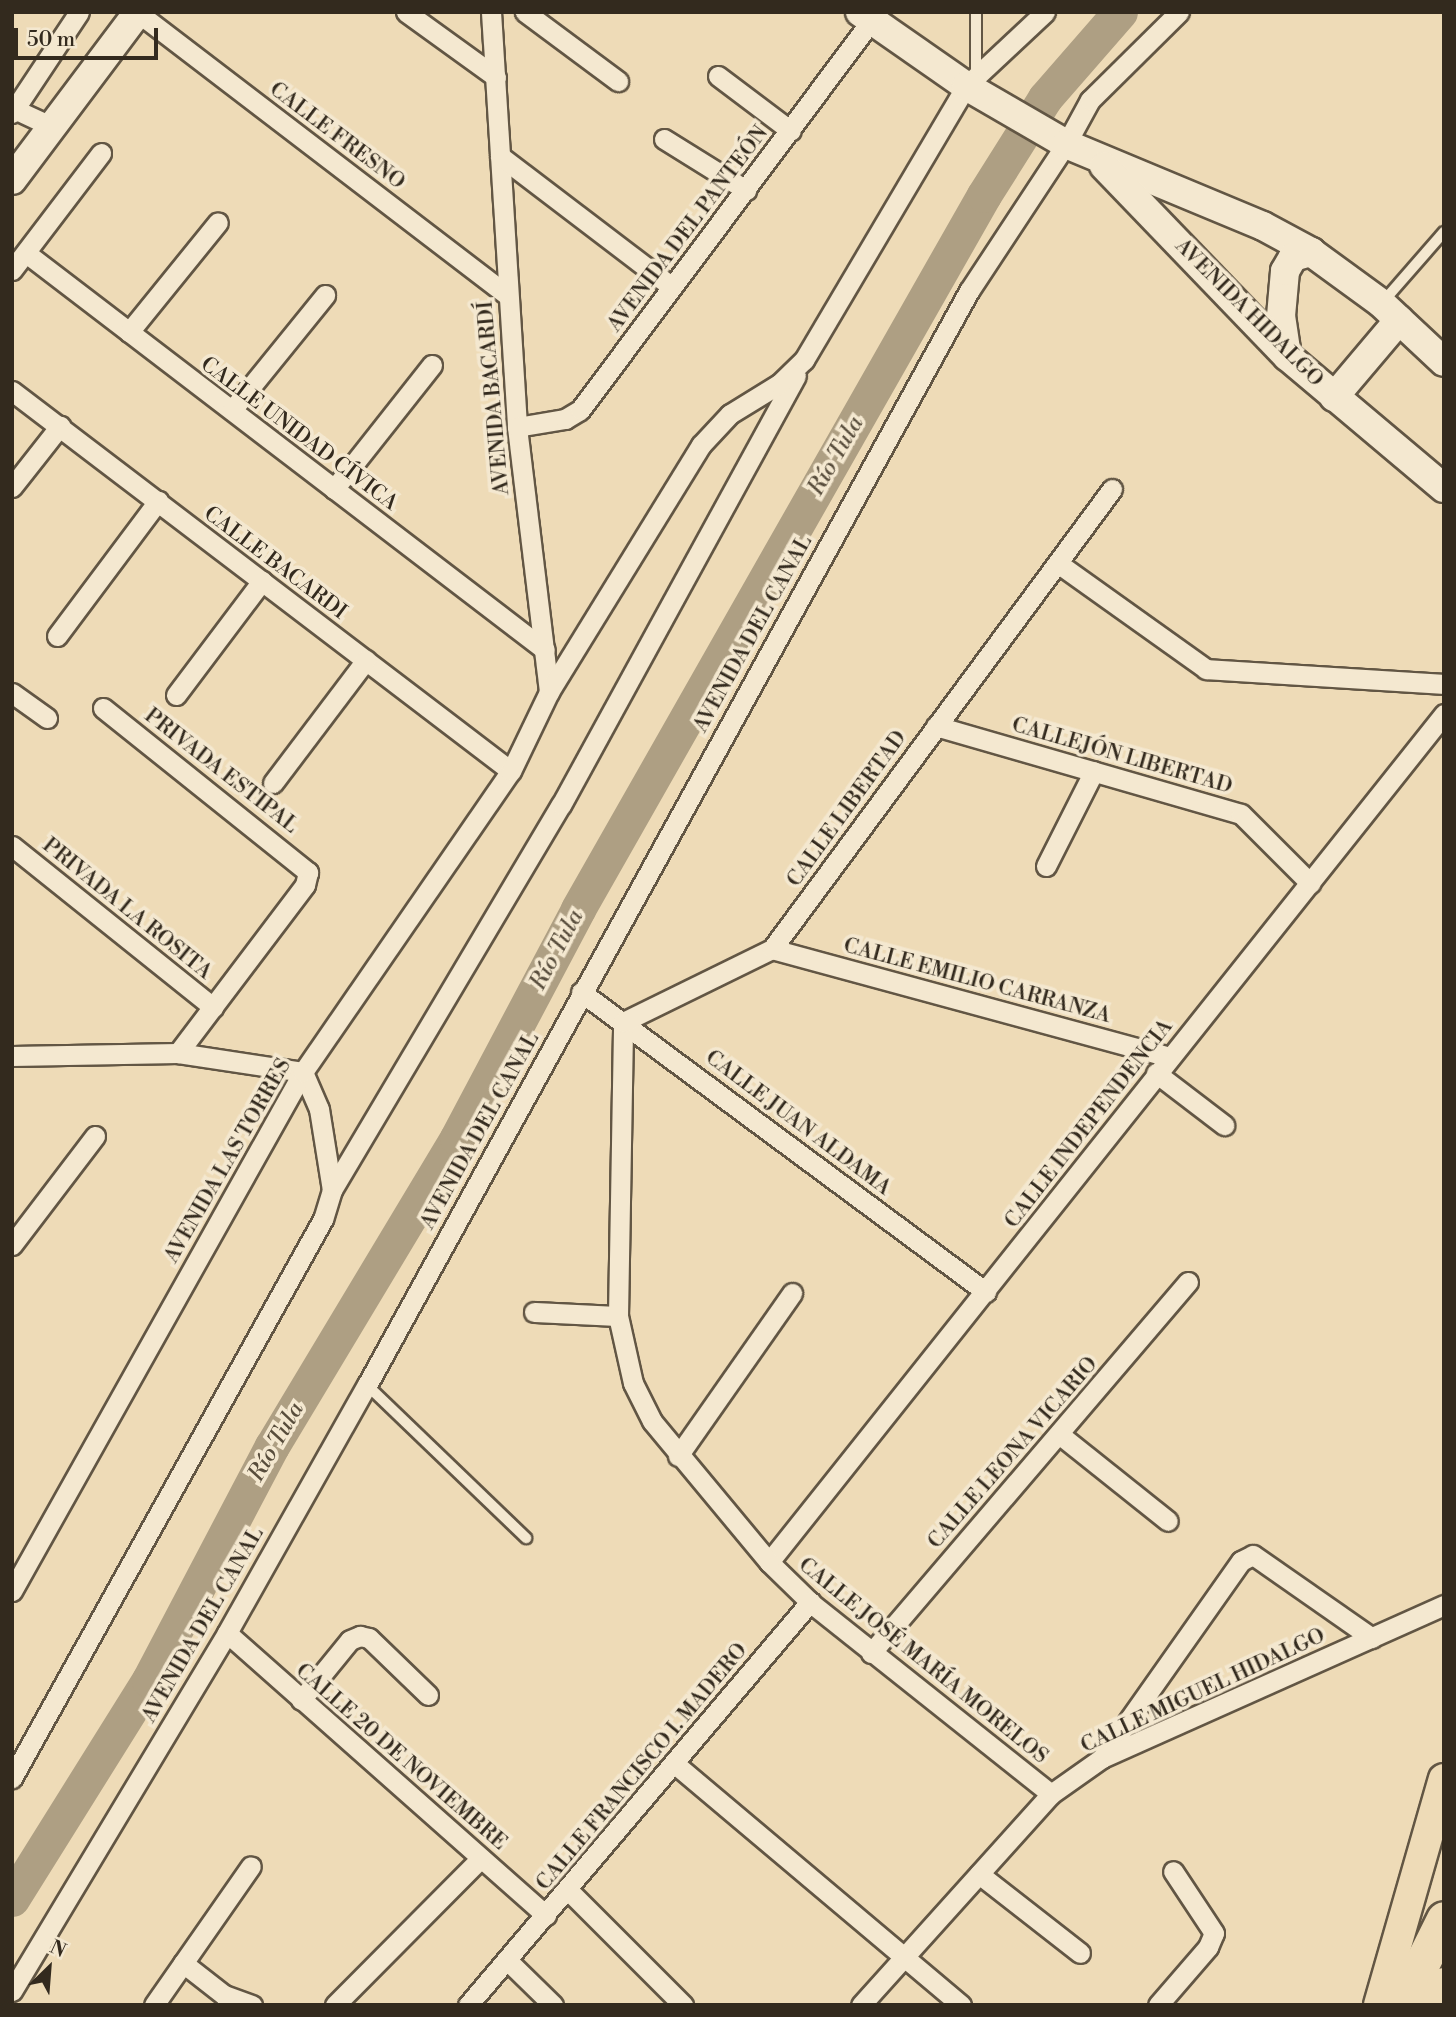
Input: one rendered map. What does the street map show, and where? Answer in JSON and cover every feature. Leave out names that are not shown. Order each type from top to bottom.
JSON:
[{"type":"highway","points":[[1401,2005],[1444,1919]]},
{"type":"highway","points":[[1438,2005],[1444,1985]]},
{"type":"main road","points":[[12,180],[48,125],[137,12]]},
{"type":"main road","name":"AVENIDA HIDALGO","points":[[870,15],[976,87],[1062,140],[1263,226],[1311,251],[1441,352]]},
{"type":"main road","name":"AVENIDA HIDALGO","points":[[1095,156],[1287,356],[1444,488]]},
{"type":"main road","points":[[1287,356],[1281,316],[1285,271],[1293,257],[1311,251]]},
{"type":"main road","points":[[1334,397],[1390,312]]},
{"type":"main road","points":[[1379,2005],[1444,1779]]},
{"type":"street","points":[[48,125],[16,106],[79,12]]},
{"type":"street","name":"CALLE FRESNO","points":[[137,12],[508,296]]},
{"type":"street","points":[[406,12],[496,77]]},
{"type":"street","name":"AVENIDA BACARDÍ","points":[[491,12],[517,427],[549,692]]},
{"type":"street","points":[[525,12],[618,81]]},
{"type":"street","points":[[12,1778],[323,1219],[332,1190],[561,805],[804,360],[976,87],[1045,12]]},
{"type":"street","name":"AVENIDA DEL CANAL","points":[[12,1991],[227,1633],[367,1385],[969,291],[1062,140],[1103,82],[1179,12]]},
{"type":"street","name":"AVENIDA DEL PANTEÓN","points":[[517,427],[565,419],[580,410],[791,131],[870,15]]},
{"type":"street","points":[[718,76],[791,131]]},
{"type":"street","points":[[664,139],[746,190]]},
{"type":"street","points":[[12,270],[101,153]]},
{"type":"street","points":[[500,156],[672,287]]},
{"type":"street","points":[[129,332],[218,222]]},
{"type":"street","name":"CALLE UNIDAD CÍVICA","points":[[26,253],[545,650]]},
{"type":"street","points":[[232,410],[325,295]]},
{"type":"street","points":[[510,771],[549,692],[701,445],[730,414],[779,384],[804,360]]},
{"type":"street","points":[[334,489],[432,365]]},
{"type":"street","name":"CALLE BACARDI","points":[[12,391],[510,771]]},
{"type":"street","points":[[12,487],[60,426]]},
{"type":"street","name":"CALLE LIBERTAD","points":[[623,1022],[772,949],[1112,489]]},
{"type":"street","points":[[57,636],[158,501]]},
{"type":"street","points":[[1059,564],[1206,668],[1444,684]]},
{"type":"street","points":[[176,695],[262,581]]},
{"type":"street","points":[[274,783],[366,660]]},
{"type":"street","points":[[14,697],[47,718]]},
{"type":"street","name":"PRIVADA ESTIPAL","points":[[103,708],[308,872],[305,885],[213,1007]]},
{"type":"street","name":"CALLE INDEPENDENCIA","points":[[769,1562],[1444,714]]},
{"type":"street","name":"CALLEJÓN LIBERTAD","points":[[936,726],[1241,814],[1310,883]]},
{"type":"street","name":"AVENIDA LAS TORRES","points":[[12,1591],[303,1072],[510,771]]},
{"type":"street","points":[[1046,866],[1094,771]]},
{"type":"street","name":"PRIVADA LA ROSITA","points":[[12,846],[213,1007]]},
{"type":"street","name":"CALLE EMILIO CARRANZA","points":[[772,949],[1170,1057]]},
{"type":"street","name":"CALLE JUAN ALDAMA","points":[[581,992],[986,1292]]},
{"type":"street","points":[[178,1053],[213,1007]]},
{"type":"street","name":"CALLE JOSÉ MARÍA MORELOS","points":[[623,1022],[618,1316],[633,1383],[652,1421],[678,1456],[769,1562],[810,1602],[1051,1794]]},
{"type":"street","points":[[12,1056],[178,1053],[303,1072],[319,1109],[332,1190]]},
{"type":"street","points":[[1156,1073],[1223,1125]]},
{"type":"street","points":[[12,1245],[95,1136]]},
{"type":"street","name":"CALLE LEONA VICARIO","points":[[871,1653],[1188,1282]]},
{"type":"street","points":[[678,1456],[792,1293]]},
{"type":"street","points":[[534,1312],[618,1316]]},
{"type":"street","points":[[1059,1434],[1168,1521]]},
{"type":"street","points":[[1102,1758],[1241,1560],[1253,1555],[1372,1638]]},
{"type":"street","name":"CALLE FRANCISCO I. MADERO","points":[[468,2005],[810,1602]]},
{"type":"street","name":"CALLE MIGUEL HIDALGO","points":[[861,2005],[1051,1794],[1102,1758],[1444,1605]]},
{"type":"street","name":"CALLE 20 DE NOVIEMBRE","points":[[227,1633],[546,1915]]},
{"type":"street","points":[[301,1700],[351,1640],[360,1636],[369,1638],[428,1695]]},
{"type":"street","points":[[675,1764],[907,1955],[961,2005]]},
{"type":"street","points":[[335,2005],[481,1858]]},
{"type":"street","points":[[154,2005],[251,1866]]},
{"type":"street","points":[[1158,2005],[1208,1948],[1214,1933],[1173,1871]]},
{"type":"street","points":[[979,1874],[1080,1953]]},
{"type":"street","points":[[568,1889],[683,2005]]},
{"type":"street","points":[[508,1961],[553,2005]]},
{"type":"street","points":[[183,1963],[224,1995],[251,2005]]},
{"type":"lane","points":[[976,12],[976,87]]},
{"type":"lane","points":[[1390,312],[1444,232]]},
{"type":"lane","points":[[367,1385],[526,1538]]},
{"type":"waterway","name":"Río Tula","points":[[12,1899],[149,1680],[272,1446],[457,1138],[578,909],[984,195],[1045,98],[1120,12]]}]
